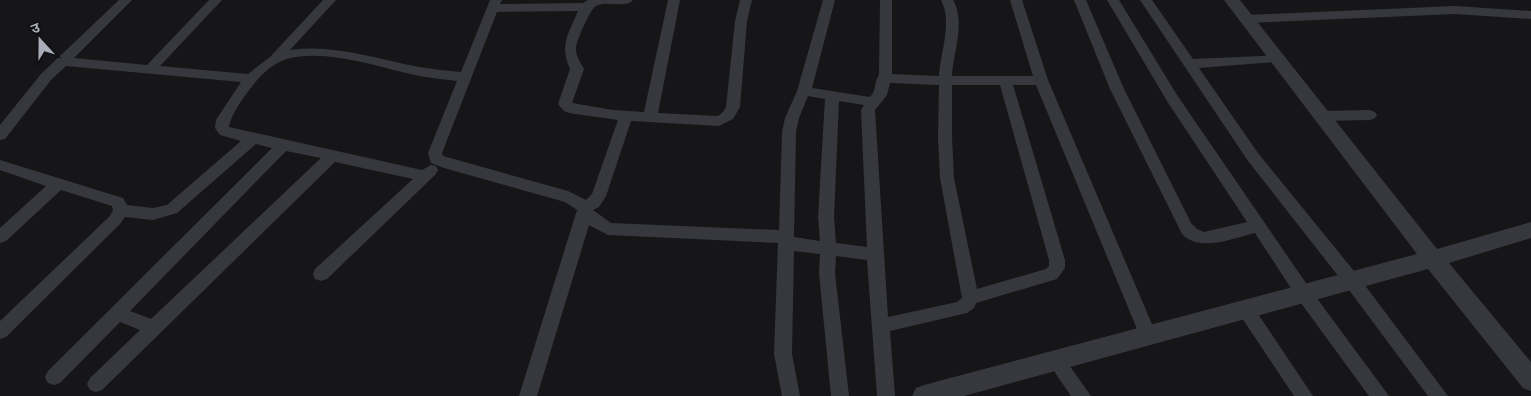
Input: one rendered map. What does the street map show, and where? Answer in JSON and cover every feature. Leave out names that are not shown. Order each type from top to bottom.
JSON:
[{"type":"street","points":[[0,135],[46,77],[126,0]]},
{"type":"street","points":[[150,69],[216,0]]},
{"type":"street","points":[[330,0],[273,60],[251,79],[223,120],[222,128],[233,134],[426,176]]},
{"type":"street","points":[[627,0],[595,1],[586,7],[570,47],[571,57],[577,69],[565,100],[565,104],[569,108],[626,116],[719,121],[730,115],[733,107],[741,21],[746,0]]},
{"type":"street","points":[[650,117],[674,0]]},
{"type":"street","points":[[791,396],[783,354],[788,132],[804,91],[829,0]]},
{"type":"street","points":[[886,0],[886,60],[880,95],[872,102],[868,110],[875,254],[886,396]]},
{"type":"street","points":[[881,326],[962,308],[968,303],[970,298],[959,250],[947,178],[946,81],[951,21],[950,4],[947,0]]},
{"type":"street","points":[[1016,0],[1041,80],[1148,336]]},
{"type":"street","points":[[1080,0],[1117,89],[1185,228],[1196,237],[1204,238],[1259,226]]},
{"type":"street","points":[[1113,0],[1172,98],[1304,294],[1380,396]]},
{"type":"street","points":[[1146,0],[1253,157],[1352,281],[1439,396]]},
{"type":"street","points":[[1232,0],[1531,380]]},
{"type":"street","points":[[1506,0],[1517,13]]},
{"type":"street","points":[[586,7],[494,4],[434,153],[436,159],[444,163],[575,199],[591,219],[608,229],[786,237]]},
{"type":"street","points":[[1246,19],[1436,10],[1476,10],[1531,15]]},
{"type":"street","points":[[273,60],[283,56],[343,55],[421,72],[463,77]]},
{"type":"street","points":[[1190,64],[1276,58]]},
{"type":"street","points":[[62,61],[251,79]]},
{"type":"street","points":[[883,78],[946,81],[1041,80]]},
{"type":"street","points":[[970,298],[1051,274],[1057,268],[1057,260],[1005,80]]},
{"type":"street","points":[[804,91],[872,102]]},
{"type":"street","points":[[832,96],[826,217],[827,273],[840,396]]},
{"type":"street","points":[[1322,116],[1370,115]]},
{"type":"street","points":[[528,396],[585,210],[599,196],[626,116]]},
{"type":"street","points":[[122,210],[153,215],[163,214],[172,209],[254,138]]},
{"type":"street","points":[[54,377],[284,144]]},
{"type":"street","points":[[96,384],[333,155]]},
{"type":"street","points":[[321,274],[426,176],[436,159]]},
{"type":"street","points":[[0,164],[118,202],[122,210]]},
{"type":"street","points":[[0,237],[58,184]]},
{"type":"street","points":[[0,332],[115,220],[122,210]]},
{"type":"street","points":[[924,396],[1434,259],[1531,230]]},
{"type":"street","points":[[786,237],[790,244],[875,254]]},
{"type":"street","points":[[1246,310],[1304,396]]},
{"type":"street","points":[[118,313],[154,328]]},
{"type":"street","points":[[1056,361],[1082,396]]}]
